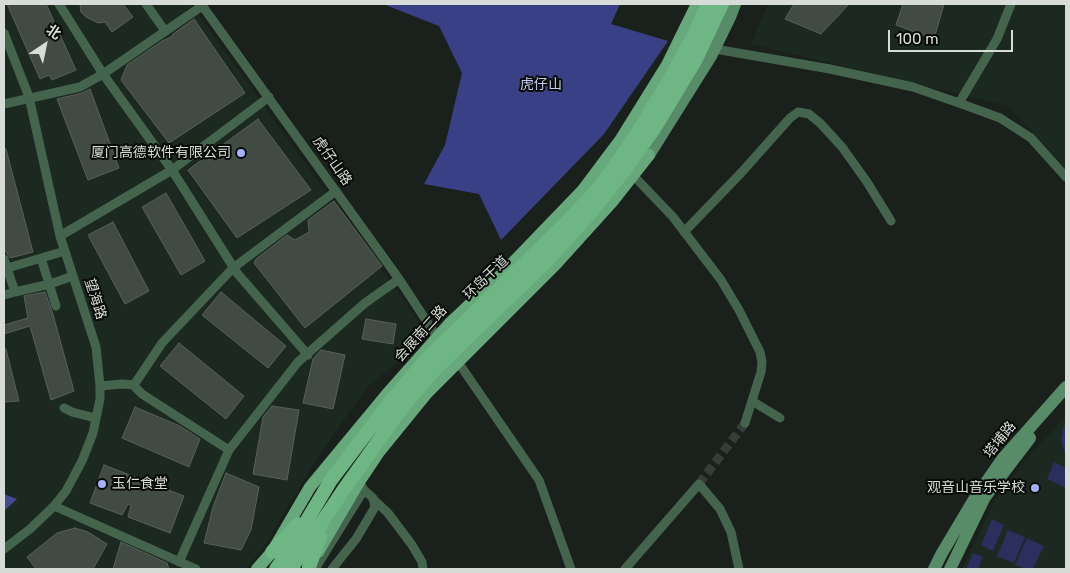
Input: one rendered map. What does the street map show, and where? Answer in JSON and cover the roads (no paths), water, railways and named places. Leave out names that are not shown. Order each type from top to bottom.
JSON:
[{"type":"highway","name":"环岛干道","points":[[276,569],[331,480],[390,402],[426,360],[564,225],[599,188],[633,140],[666,86],[694,35],[708,4]]},
{"type":"highway","points":[[291,569],[344,489],[404,405],[435,369],[545,263],[630,172],[695,61],[722,4]]},
{"type":"highway","points":[[712,28],[734,4]]},
{"type":"highway","points":[[272,552],[314,508]]},
{"type":"highway","points":[[311,569],[328,514]]},
{"type":"main road","name":"会展南二路","points":[[257,569],[272,552],[310,487],[437,337],[504,272],[582,191],[621,140],[668,65],[697,4]]},
{"type":"main road","points":[[311,569],[362,486],[379,452],[421,401],[556,264],[612,202],[630,172],[649,155],[715,49],[734,4]]},
{"type":"main road","name":"塔埔路","points":[[934,569],[973,501],[1003,458],[1066,387]]},
{"type":"main road","name":"塔埔路","points":[[950,569],[985,497],[1039,426],[1066,400]]},
{"type":"street","points":[[59,4],[103,74],[172,170],[233,268],[308,355]]},
{"type":"street","points":[[146,4],[165,31]]},
{"type":"street","points":[[959,103],[996,39],[1011,4]]},
{"type":"street","points":[[4,104],[80,87],[103,74],[202,5]]},
{"type":"street","name":"虎仔山路","points":[[202,5],[399,280],[437,337]]},
{"type":"street","name":"望海路","points":[[4,34],[29,97],[64,251],[96,347],[100,386],[100,399],[93,434],[66,491],[54,506],[30,529],[4,549]]},
{"type":"street","points":[[715,49],[913,87],[959,103],[1000,118],[1031,138],[1066,177]]},
{"type":"street","points":[[60,236],[172,170],[269,98]]},
{"type":"street","points":[[684,232],[742,173],[790,118],[798,112],[809,114],[842,147],[868,182],[891,221]]},
{"type":"street","points":[[630,172],[673,217],[721,280],[739,310],[760,352],[762,362],[760,372],[745,423]]},
{"type":"street","points":[[134,385],[162,343],[233,268],[336,191]]},
{"type":"street","points":[[15,292],[5,266],[64,251]]},
{"type":"street","points":[[41,258],[56,306]]},
{"type":"street","points":[[4,296],[73,276]]},
{"type":"street","points":[[179,562],[229,450],[298,362],[365,303],[399,280]]},
{"type":"street","points":[[458,362],[539,480],[571,569]]},
{"type":"street","points":[[100,386],[134,385],[142,394],[229,450]]},
{"type":"street","points":[[752,400],[780,418]]},
{"type":"street","points":[[64,408],[96,418]]},
{"type":"street","points":[[625,569],[699,484],[720,509],[731,532],[739,569]]},
{"type":"street","points":[[362,486],[388,513],[412,545],[422,562],[423,569]]},
{"type":"street","points":[[332,569],[356,538],[375,507],[373,498]]},
{"type":"street","points":[[54,506],[196,569]]},
{"type":"tunnel","points":[[699,484],[745,423]]},
{"type":"place","name":"厦门高德软件有限公司","points":[[241,153]]},
{"type":"place","name":"玉仁食堂","points":[[102,484]]},
{"type":"place","name":"观音山音乐学校","points":[[1035,488]]},
{"type":"park label","name":"虎仔山","points":[[541,85]]}]
